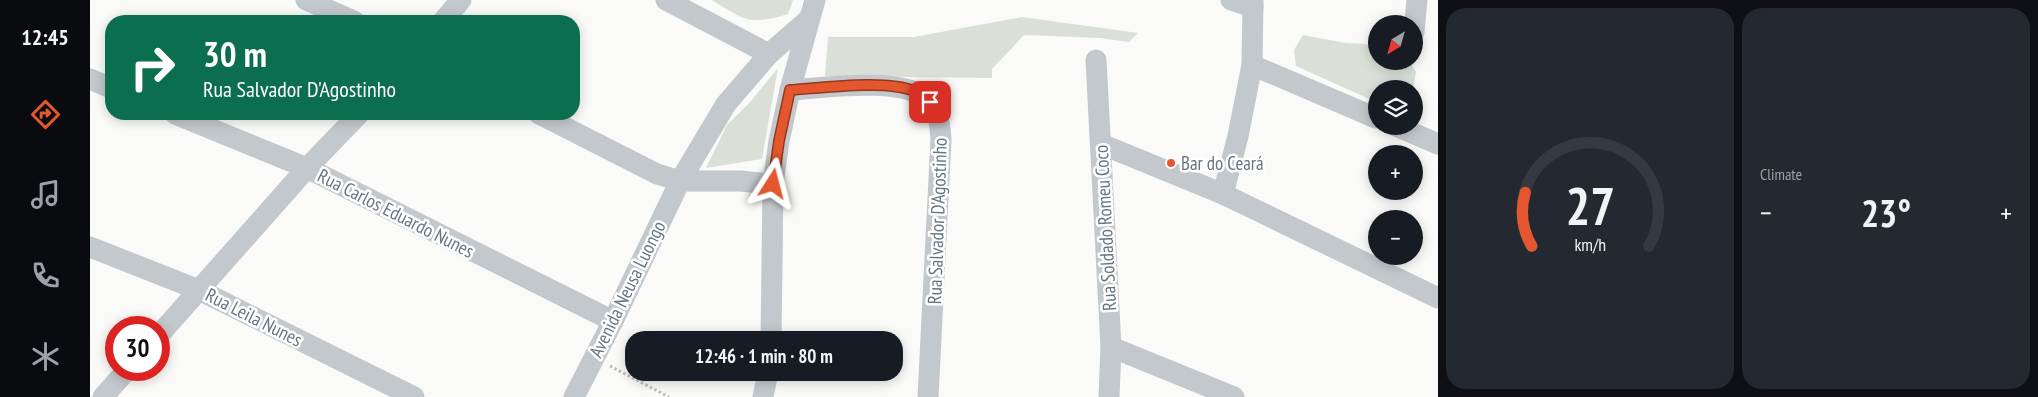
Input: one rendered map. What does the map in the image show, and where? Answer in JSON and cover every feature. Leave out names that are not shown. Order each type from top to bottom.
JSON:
[{"type":"street","points":[[306,0],[340,15]]},
{"type":"street","points":[[448,15],[460,0]]},
{"type":"street","points":[[666,0],[769,54]]},
{"type":"street","points":[[771,331],[773,184],[779,141],[790,90],[815,0]]},
{"type":"street","points":[[1223,194],[1238,136],[1252,65],[1253,4],[1231,0]]},
{"type":"street","points":[[1416,15],[1417,0]]},
{"type":"street","name":"Avenida Neusa Luongo","points":[[574,397],[614,321],[680,181],[726,104],[769,54],[808,20]]},
{"type":"street","name":"Rua Soldado Romeu Coco","points":[[1096,60],[1111,347],[1109,397]]},
{"type":"street","points":[[1252,65],[1368,115]]},
{"type":"street","points":[[90,79],[105,85]]},
{"type":"street","name":"Rua Salvador D'Agostinho","points":[[790,90],[893,86],[914,91],[930,102],[939,119],[941,148],[928,397]]},
{"type":"street","name":"Rua Carlos Eduardo Nunes","points":[[190,120],[307,168],[614,321]]},
{"type":"street","points":[[170,323],[307,168],[353,120]]},
{"type":"street","points":[[551,120],[657,174],[680,181],[732,181],[773,184]]},
{"type":"street","points":[[1417,135],[1438,144]]},
{"type":"street","points":[[1101,144],[1223,194],[1438,298]]},
{"type":"street","name":"Rua Leila Nunes","points":[[90,247],[199,290],[414,397]]},
{"type":"street","points":[[1111,347],[1234,397]]},
{"type":"street","points":[[103,397],[117,381]]},
{"type":"street","points":[[763,397],[766,381]]},
{"type":"path","points":[[594,357],[670,397]]},
{"type":"shaded area","points":[[712,0],[793,0],[788,14],[764,20],[755,20],[740,16]]},
{"type":"shaded area","points":[[1022,17],[1138,33],[1129,42],[1100,38],[1024,35],[992,69],[992,78],[825,76],[828,37],[914,37]]},
{"type":"shaded area","points":[[1303,35],[1346,43],[1366,44],[1368,45],[1368,70],[1415,70],[1415,80],[1368,80],[1368,98],[1296,66],[1294,50]]},
{"type":"shaded area","points":[[778,68],[762,159],[706,168],[727,125],[751,101]]},
{"type":"place","name":"Bar do Ceará","points":[[1171,163]]},
{"type":"route","points":[[773,184],[779,141],[790,90],[893,86],[914,91],[930,102]]}]
